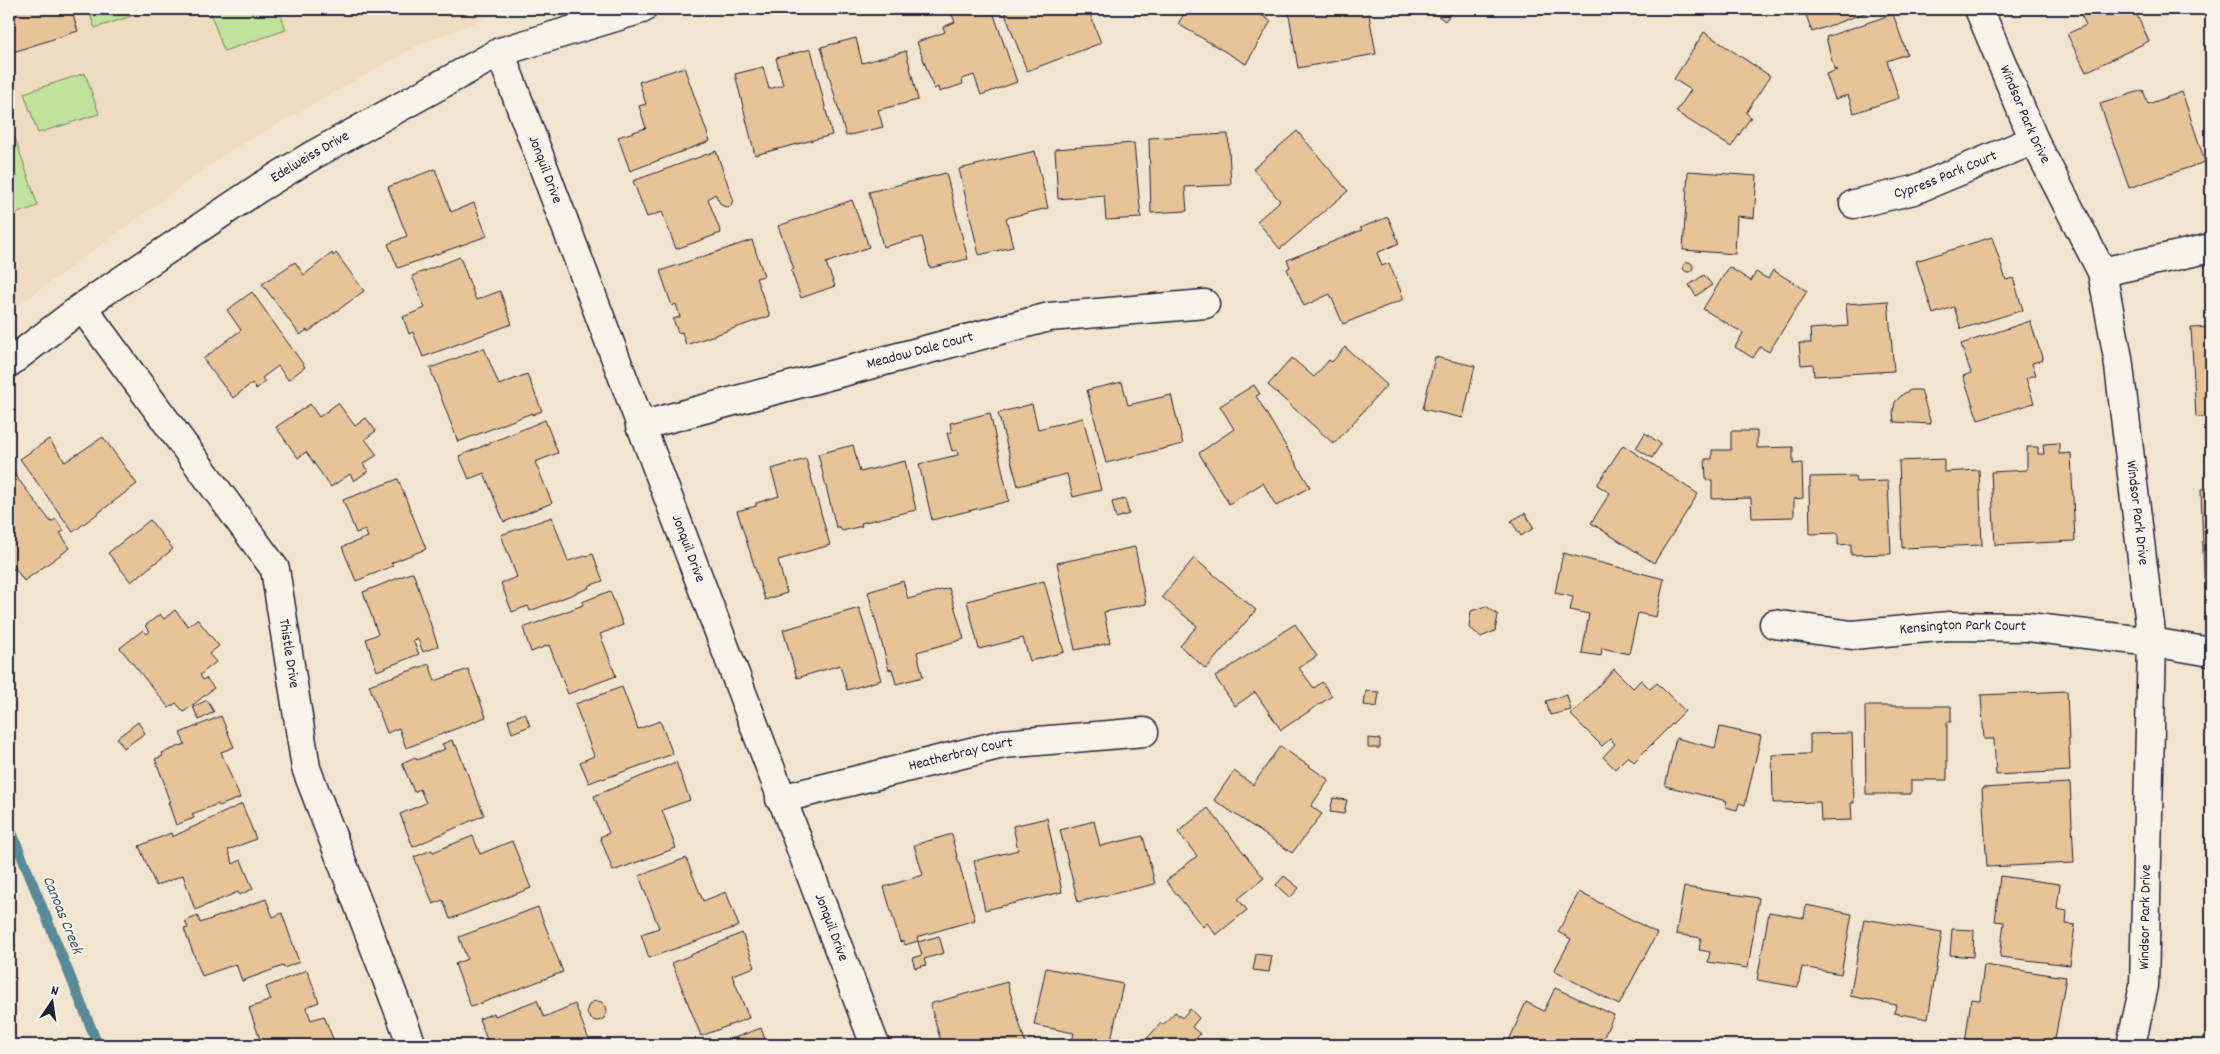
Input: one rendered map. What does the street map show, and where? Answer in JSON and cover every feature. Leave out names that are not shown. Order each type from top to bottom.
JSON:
[{"type":"street","name":"Edelweiss Drive","points":[[9,363],[82,307],[259,188],[313,156],[500,52],[642,9]]},
{"type":"street","name":"Windsor Park Drive","points":[[1980,9],[2034,140],[2102,272],[2118,358],[2152,642],[2144,986],[2131,1045]]},
{"type":"street","name":"Jonquil Drive","points":[[500,52],[780,799],[875,1045]]},
{"type":"street","name":"Cypress Park Court","points":[[1854,204],[1914,190],[2034,140]]},
{"type":"street","points":[[2102,272],[2211,248]]},
{"type":"street","name":"Meadow Dale Court","points":[[640,426],[1049,317],[1205,304]]},
{"type":"street","name":"Thistle Drive","points":[[82,307],[275,569],[306,768],[412,1045]]},
{"type":"street","name":"Kensington Park Court","points":[[1774,624],[1852,636],[1949,626],[2028,627],[2152,642],[2211,652]]},
{"type":"street","name":"Heatherbray Court","points":[[780,799],[1003,744],[1144,732]]},
{"type":"shaded area","points":[[9,9],[508,9],[419,45],[231,150],[9,312]]},
{"type":"green space","points":[[88,9],[153,9],[95,28]]},
{"type":"green space","points":[[209,9],[279,9],[286,30],[224,51]]},
{"type":"green space","points":[[85,73],[99,114],[38,133],[24,93]]},
{"type":"green space","points":[[9,120],[38,206],[9,216]]},
{"type":"building","points":[[9,9],[71,9],[78,31],[10,53]]},
{"type":"building","points":[[964,9],[992,9],[1017,82],[981,95],[974,75],[962,79],[963,84],[939,92],[938,87],[934,89],[917,42],[945,32],[943,27],[955,22],[951,13]]},
{"type":"building","points":[[1005,9],[1037,9],[1039,13],[1051,9],[1088,9],[1101,43],[1027,71],[1005,14],[1007,13]]},
{"type":"building","points":[[1187,9],[1251,9],[1271,21],[1246,64],[1178,24]]},
{"type":"building","points":[[1288,9],[1368,9],[1376,54],[1298,68]]},
{"type":"building","points":[[1429,9],[1454,9],[1445,21]]},
{"type":"building","points":[[1804,9],[1876,9],[1812,32]]},
{"type":"building","points":[[2078,9],[2134,9],[2149,41],[2086,72],[2067,34],[2086,25]]},
{"type":"building","points":[[1893,14],[1907,54],[1887,61],[1899,98],[1854,113],[1848,95],[1835,99],[1826,74],[1837,70],[1834,69],[1826,37]]},
{"type":"building","points":[[1704,32],[1770,76],[1746,113],[1751,117],[1731,147],[1676,112],[1691,90],[1674,79]]},
{"type":"building","points":[[856,38],[862,63],[906,51],[918,100],[878,110],[883,127],[846,136],[821,47]]},
{"type":"building","points":[[811,49],[832,135],[755,155],[735,74],[763,67],[769,89],[783,85],[776,58]]},
{"type":"building","points":[[684,67],[710,141],[630,171],[618,137],[646,128],[639,106],[646,104],[639,82]]},
{"type":"building","points":[[2143,90],[2148,104],[2182,92],[2205,162],[2129,188],[2100,104]]},
{"type":"building","points":[[1297,131],[1348,191],[1280,249],[1257,221],[1280,201],[1253,169]]},
{"type":"building","points":[[1228,134],[1231,185],[1185,187],[1187,211],[1151,213],[1149,138]]},
{"type":"building","points":[[1134,143],[1141,218],[1106,220],[1104,195],[1058,199],[1055,149]]},
{"type":"building","points":[[716,151],[733,199],[731,206],[726,207],[721,205],[715,194],[708,199],[721,233],[676,249],[662,212],[647,217],[633,181]]},
{"type":"building","points":[[1035,151],[1048,208],[1006,218],[1013,247],[979,255],[959,169]]},
{"type":"building","points":[[435,169],[451,212],[474,203],[487,236],[398,268],[388,244],[407,236],[388,187]]},
{"type":"building","points":[[1688,171],[1757,176],[1754,218],[1737,216],[1735,254],[1683,250]]},
{"type":"building","points":[[946,173],[968,259],[930,268],[922,237],[883,247],[869,192]]},
{"type":"building","points":[[852,200],[869,247],[826,263],[835,286],[801,298],[791,270],[794,269],[778,226]]},
{"type":"building","points":[[1388,217],[1399,243],[1377,253],[1382,266],[1389,263],[1404,299],[1343,324],[1330,294],[1304,306],[1287,269],[1290,267],[1287,260],[1362,230],[1360,228]]},
{"type":"building","points":[[1992,237],[2006,280],[2013,278],[2023,310],[1961,329],[1954,307],[1933,314],[1916,261]]},
{"type":"building","points":[[752,240],[764,276],[756,278],[770,316],[686,345],[682,332],[678,333],[673,319],[680,317],[676,304],[672,306],[660,271]]},
{"type":"building","points":[[332,253],[333,256],[336,253],[364,291],[308,332],[307,330],[300,335],[262,284],[295,262],[304,275]]},
{"type":"building","points":[[460,257],[476,300],[500,291],[512,324],[423,357],[413,332],[409,334],[403,317],[425,308],[412,276]]},
{"type":"building","points":[[1688,262],[1693,267],[1688,272],[1683,267]]},
{"type":"building","points":[[1729,267],[1751,281],[1756,272],[1768,279],[1773,270],[1807,291],[1769,352],[1760,347],[1753,358],[1735,347],[1743,333],[1703,309]]},
{"type":"building","points":[[1704,275],[1712,285],[1696,296],[1689,285]]},
{"type":"building","points":[[252,292],[305,367],[288,380],[278,366],[262,378],[265,382],[256,389],[252,383],[233,398],[203,359],[241,330],[227,310]]},
{"type":"building","points":[[1888,301],[1894,371],[1814,376],[1813,364],[1801,365],[1799,343],[1811,343],[1810,329],[1848,326],[1846,304]]},
{"type":"building","points":[[2030,321],[2043,360],[2032,363],[2036,375],[2026,378],[2034,403],[1978,420],[1963,376],[1971,373],[1961,344]]},
{"type":"building","points":[[2211,327],[2211,416],[2196,417],[2191,328]]},
{"type":"building","points":[[1345,347],[1387,385],[1334,444],[1268,385],[1292,358],[1314,377],[1329,360],[1332,362]]},
{"type":"building","points":[[484,348],[499,385],[527,374],[542,411],[532,415],[532,413],[458,442],[430,368]]},
{"type":"building","points":[[1435,357],[1475,366],[1463,418],[1423,409]]},
{"type":"building","points":[[1122,382],[1128,405],[1171,395],[1183,444],[1106,463],[1087,390]]},
{"type":"building","points":[[1254,385],[1260,394],[1256,396],[1310,487],[1276,506],[1263,483],[1229,504],[1199,453],[1234,429],[1220,406]]},
{"type":"building","points":[[1911,390],[1921,390],[1931,424],[1894,422],[1895,402],[1903,394]]},
{"type":"building","points":[[338,403],[355,426],[366,418],[376,431],[365,439],[377,455],[363,464],[368,471],[354,481],[350,474],[331,487],[306,452],[298,458],[276,427],[310,404],[319,417]]},
{"type":"building","points":[[1032,404],[1038,429],[1083,418],[1101,490],[1073,497],[1067,474],[1018,486],[998,413]]},
{"type":"building","points":[[990,413],[1009,501],[932,520],[919,464],[958,455],[957,450],[952,451],[947,433],[952,432],[950,423]]},
{"type":"building","points":[[545,420],[558,453],[535,462],[552,503],[504,522],[484,473],[469,479],[459,456]]},
{"type":"building","points":[[1731,431],[1757,431],[1757,448],[1793,447],[1793,464],[1802,463],[1803,498],[1794,499],[1794,517],[1752,518],[1751,498],[1712,499],[1712,480],[1706,480],[1705,459],[1712,459],[1712,450],[1731,450]]},
{"type":"building","points":[[1645,433],[1661,444],[1652,458],[1636,448]]},
{"type":"building","points":[[103,437],[137,484],[73,532],[20,459],[49,439],[65,462]]},
{"type":"building","points":[[2059,443],[2059,454],[2071,453],[2075,541],[1995,545],[1991,472],[2027,470],[2027,447],[2038,447],[2038,454],[2044,454],[2043,444]]},
{"type":"building","points":[[853,445],[860,472],[905,461],[916,510],[861,523],[862,526],[842,531],[839,527],[836,527],[818,454]]},
{"type":"building","points":[[1623,445],[1698,494],[1654,563],[1591,523],[1610,493],[1597,485]]},
{"type":"building","points":[[806,459],[830,545],[778,560],[787,593],[765,600],[737,511],[756,506],[756,503],[779,496],[771,469]]},
{"type":"building","points":[[1944,459],[1944,472],[1979,470],[1982,545],[1902,548],[1899,461]]},
{"type":"building","points":[[12,471],[51,522],[56,519],[64,531],[60,533],[70,548],[24,581],[15,568],[9,572],[9,474]]},
{"type":"building","points":[[1855,476],[1856,482],[1888,481],[1891,554],[1851,555],[1851,544],[1838,545],[1838,533],[1810,534],[1810,477]]},
{"type":"building","points":[[398,479],[426,549],[391,563],[393,566],[356,581],[342,547],[368,537],[365,530],[356,533],[343,500]]},
{"type":"building","points":[[2201,489],[2211,489],[2211,578],[2204,578]]},
{"type":"building","points":[[1125,499],[1129,514],[1116,518],[1112,502]]},
{"type":"building","points":[[1525,513],[1534,528],[1521,536],[1511,521]]},
{"type":"building","points":[[552,517],[568,561],[593,554],[603,581],[530,611],[528,606],[512,612],[501,583],[517,577],[501,535]]},
{"type":"building","points":[[150,520],[173,549],[131,582],[108,553]]},
{"type":"building","points":[[1135,547],[1146,604],[1104,612],[1110,643],[1075,650],[1057,563]]},
{"type":"building","points":[[1563,553],[1664,579],[1656,617],[1638,613],[1629,654],[1602,648],[1601,656],[1582,653],[1589,614],[1570,610],[1573,597],[1555,593]]},
{"type":"building","points":[[1194,558],[1256,610],[1206,669],[1180,646],[1197,626],[1162,597]]},
{"type":"building","points":[[413,572],[438,646],[423,652],[418,639],[413,640],[419,654],[377,671],[366,639],[378,634],[363,592]]},
{"type":"building","points":[[903,581],[908,599],[949,588],[964,639],[917,652],[923,677],[896,684],[892,669],[889,670],[868,592]]},
{"type":"building","points":[[1044,581],[1064,652],[1030,661],[1023,638],[979,649],[967,601]]},
{"type":"building","points":[[610,591],[623,625],[600,634],[616,676],[568,694],[549,645],[531,652],[523,628],[583,605],[582,602]]},
{"type":"building","points":[[1486,606],[1498,615],[1495,631],[1481,637],[1469,627],[1471,611]]},
{"type":"building","points":[[859,608],[881,680],[847,690],[840,665],[797,678],[783,630]]},
{"type":"building","points":[[175,610],[188,626],[197,619],[219,646],[209,654],[216,662],[200,675],[203,680],[206,678],[214,688],[184,712],[176,703],[169,708],[120,648],[143,630],[147,634],[150,631],[145,626],[160,614],[164,619]]},
{"type":"building","points":[[1295,624],[1317,656],[1299,668],[1314,688],[1322,682],[1332,696],[1281,730],[1255,692],[1235,706],[1215,677]]},
{"type":"building","points":[[429,664],[435,681],[468,669],[486,717],[406,748],[399,728],[387,733],[369,685]]},
{"type":"building","points":[[1614,669],[1633,688],[1641,680],[1650,689],[1657,683],[1685,711],[1634,762],[1628,756],[1615,769],[1603,757],[1615,744],[1610,739],[1602,746],[1571,715]]},
{"type":"building","points":[[622,687],[638,729],[660,721],[673,754],[589,783],[580,762],[594,756],[575,704]]},
{"type":"building","points":[[1366,691],[1379,692],[1377,707],[1364,705]]},
{"type":"building","points":[[2067,691],[2070,771],[1996,775],[1994,739],[1984,739],[1981,695]]},
{"type":"building","points":[[1567,695],[1571,710],[1550,715],[1546,701]]},
{"type":"building","points":[[207,700],[214,712],[199,720],[193,707]]},
{"type":"building","points":[[1865,706],[1951,706],[1951,722],[1947,722],[1947,780],[1911,780],[1911,794],[1866,794]]},
{"type":"building","points":[[525,713],[530,726],[512,733],[508,720]]},
{"type":"building","points":[[221,716],[234,747],[221,752],[240,798],[192,814],[194,818],[176,825],[168,802],[170,802],[165,785],[155,759],[163,756],[162,753],[185,744],[180,733]]},
{"type":"building","points":[[138,722],[145,733],[124,748],[117,738]]},
{"type":"building","points":[[1720,727],[1761,736],[1745,805],[1739,803],[1737,810],[1725,807],[1727,801],[1665,786],[1676,738],[1715,748]]},
{"type":"building","points":[[1852,733],[1854,803],[1851,803],[1852,820],[1821,821],[1820,802],[1773,803],[1772,755],[1810,754],[1810,734]]},
{"type":"building","points":[[1368,738],[1380,739],[1380,748],[1368,748]]},
{"type":"building","points":[[452,740],[454,746],[456,745],[484,815],[413,847],[400,814],[426,803],[420,789],[414,792],[402,763],[415,757],[417,760],[445,749],[442,744]]},
{"type":"building","points":[[1280,746],[1329,780],[1311,806],[1322,814],[1292,853],[1214,800],[1234,771],[1253,785]]},
{"type":"building","points":[[676,762],[690,800],[662,810],[676,848],[613,871],[600,837],[609,833],[594,796]]},
{"type":"building","points":[[2070,783],[2074,863],[1987,867],[1982,788]]},
{"type":"building","points":[[1333,798],[1347,800],[1344,814],[1330,812]]},
{"type":"building","points":[[242,804],[256,839],[228,850],[233,864],[241,860],[253,889],[239,895],[238,892],[195,910],[183,875],[156,886],[139,846],[171,833],[172,837]]},
{"type":"building","points":[[1208,808],[1264,878],[1238,899],[1247,910],[1216,935],[1207,923],[1203,927],[1166,881],[1197,856],[1178,832]]},
{"type":"building","points":[[1047,818],[1062,892],[985,910],[974,861],[1018,850],[1013,826]]},
{"type":"building","points":[[1094,821],[1100,846],[1143,836],[1155,884],[1078,902],[1060,830]]},
{"type":"building","points":[[952,834],[975,920],[917,937],[918,941],[905,945],[903,941],[900,942],[884,887],[923,875],[914,845]]},
{"type":"building","points":[[473,836],[480,854],[512,841],[531,888],[450,919],[443,900],[433,904],[414,857],[432,850],[433,852]]},
{"type":"building","points":[[686,858],[703,901],[726,892],[739,926],[649,958],[641,934],[659,928],[639,876]]},
{"type":"building","points":[[1284,876],[1299,888],[1290,898],[1276,885]]},
{"type":"building","points":[[2000,876],[2060,884],[2057,909],[2067,911],[2066,924],[2075,925],[2070,965],[2000,957],[2004,922],[1995,921]]},
{"type":"building","points":[[1684,887],[1759,898],[1748,968],[1708,962],[1710,952],[1699,950],[1701,938],[1676,934]]},
{"type":"building","points":[[1579,892],[1657,933],[1619,1005],[1554,971],[1571,939],[1558,932]]},
{"type":"building","points":[[266,899],[273,917],[282,913],[299,962],[242,981],[236,964],[202,976],[184,929],[188,928],[185,921],[198,916],[200,923]]},
{"type":"building","points":[[1806,905],[1852,914],[1841,974],[1802,967],[1798,987],[1757,980],[1769,912],[1804,918]]},
{"type":"building","points":[[538,907],[563,972],[471,1007],[455,964],[467,959],[459,937]]},
{"type":"building","points":[[1864,919],[1942,932],[1928,1019],[1894,1013],[1896,1005],[1850,996]]},
{"type":"building","points":[[1952,929],[1974,930],[1973,957],[1950,955]]},
{"type":"building","points":[[742,933],[755,967],[732,975],[749,1018],[701,1036],[672,963]]},
{"type":"building","points":[[939,936],[944,953],[924,959],[926,965],[915,968],[912,958],[922,955],[918,942]]},
{"type":"building","points":[[1256,954],[1272,956],[1269,972],[1253,970]]},
{"type":"building","points":[[1984,965],[2066,977],[2054,1045],[1965,1044],[1971,999],[1980,1000]]},
{"type":"building","points":[[1046,968],[1123,984],[1110,1045],[1071,1045],[1074,1033],[1034,1025]]},
{"type":"building","points":[[307,970],[319,1002],[306,1007],[311,1020],[324,1016],[335,1044],[262,1045],[249,1008],[271,1000],[266,987]]},
{"type":"building","points":[[1007,982],[1026,1045],[990,1045],[988,1039],[967,1045],[942,1045],[930,1004]]},
{"type":"building","points":[[1555,988],[1614,1015],[1600,1045],[1507,1045],[1526,1002],[1544,1011]]},
{"type":"building","points":[[537,1000],[544,1017],[575,1004],[591,1045],[489,1045],[479,1019],[494,1013],[495,1016]]},
{"type":"building","points":[[593,1001],[601,1001],[607,1007],[607,1015],[601,1021],[593,1021],[587,1015],[587,1007]]},
{"type":"building","points":[[1190,1009],[1199,1018],[1192,1027],[1200,1034],[1190,1045],[1141,1045],[1161,1023],[1163,1025],[1175,1012],[1182,1018]]},
{"type":"building","points":[[761,1028],[767,1045],[715,1045]]},
{"type":"waterway","name":"Canoas Creek","points":[[9,825],[98,1045]]}]
